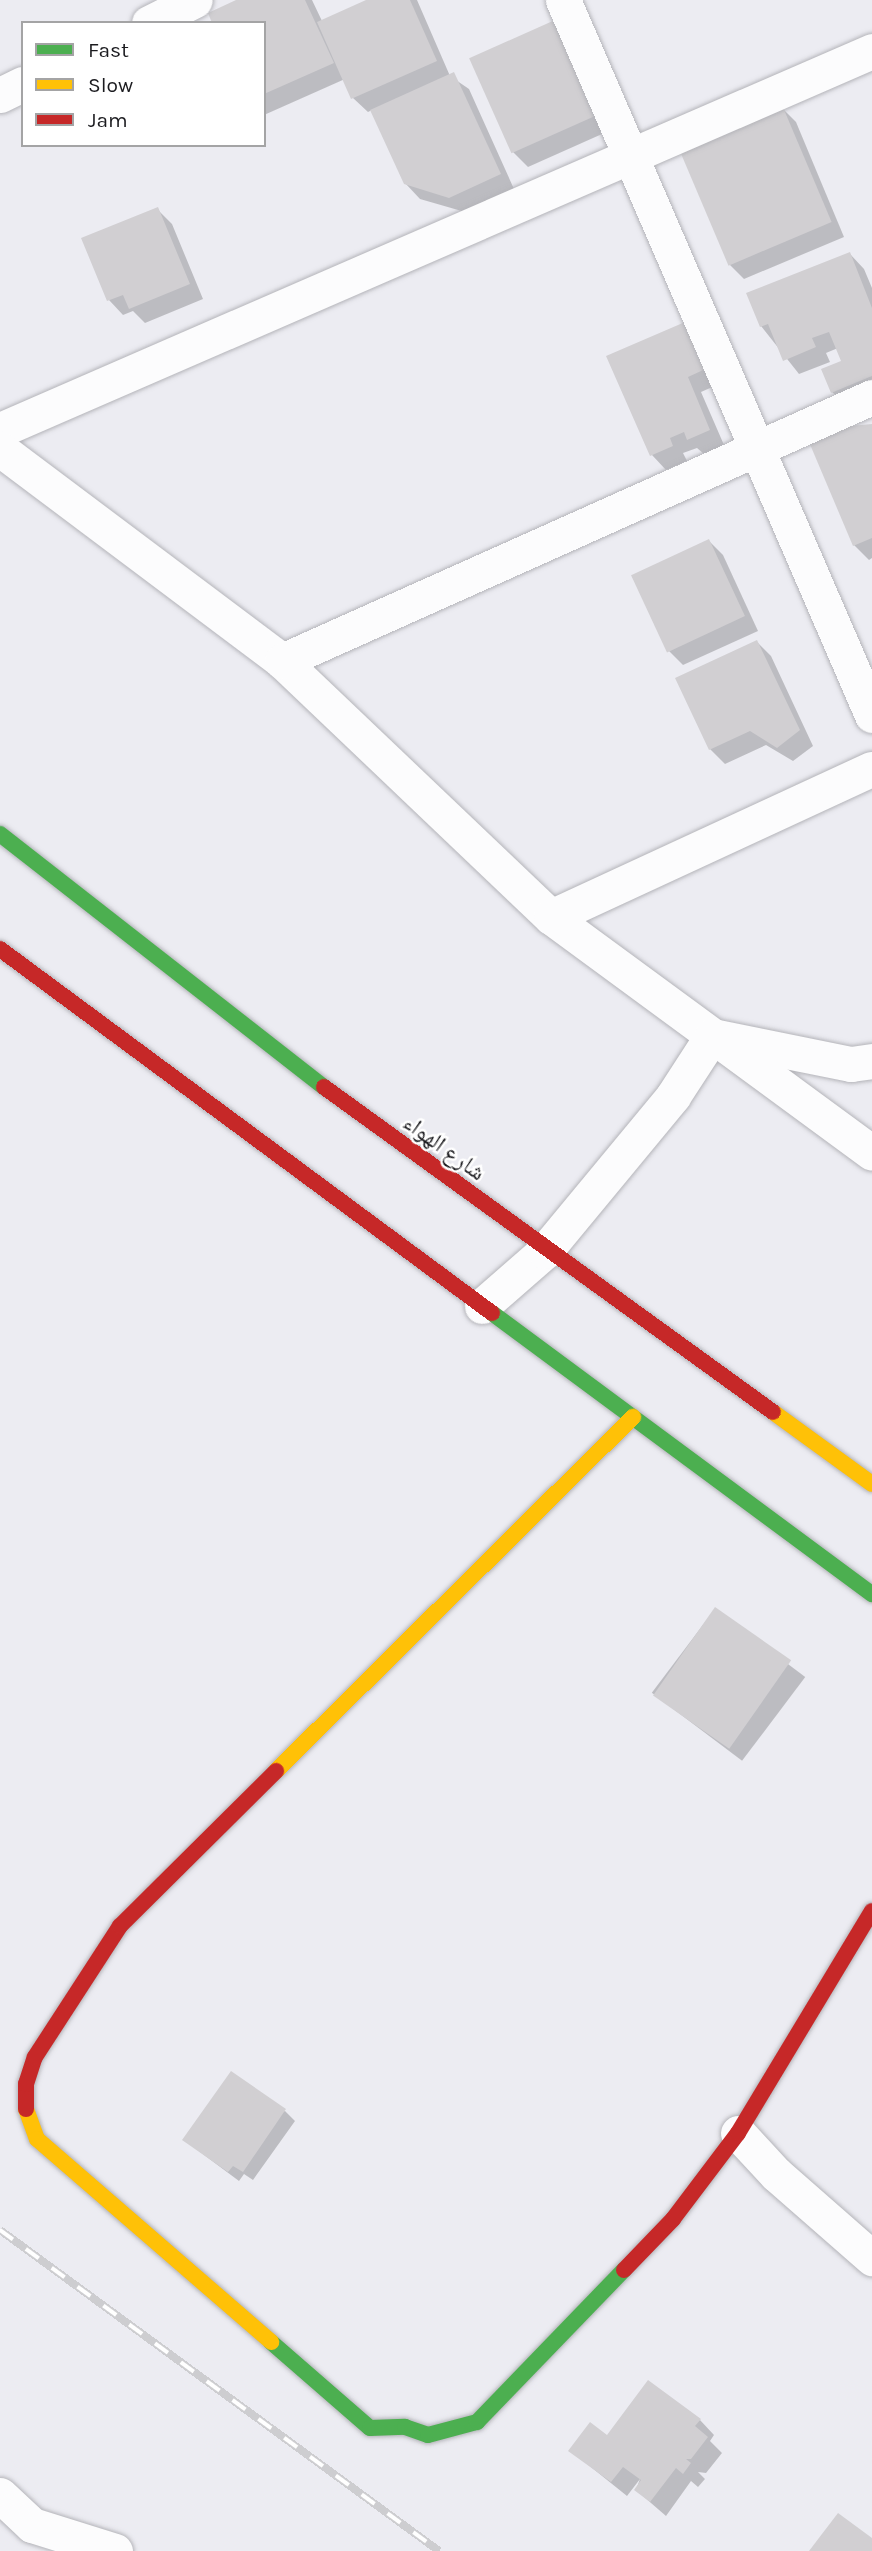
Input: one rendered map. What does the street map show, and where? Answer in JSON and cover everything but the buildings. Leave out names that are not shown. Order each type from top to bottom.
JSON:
[{"type":"main road","name":"شارع الهواء","points":[[0,834],[276,1052],[545,1251],[872,1485]]},
{"type":"main road","points":[[0,949],[872,1594]]},
{"type":"main road","points":[[632,1417],[120,1926],[35,2057],[26,2084],[26,2113],[37,2139],[352,2416],[370,2428],[386,2431],[405,2427],[428,2435],[477,2422],[673,2219],[738,2133],[872,1911]]},
{"type":"street","points":[[153,21],[195,0]]},
{"type":"street","points":[[562,0],[872,715]]},
{"type":"street","points":[[0,430],[631,159],[872,51]]},
{"type":"street","points":[[0,95],[21,85]]},
{"type":"street","points":[[282,662],[872,397]]},
{"type":"street","points":[[0,449],[282,662],[551,917],[872,1153]]},
{"type":"street","points":[[551,917],[872,769]]},
{"type":"street","points":[[482,1306],[545,1251],[673,1096],[712,1036]]},
{"type":"street","points":[[712,1036],[851,1064],[872,1061]]},
{"type":"street","points":[[738,2133],[776,2174],[872,2258]]},
{"type":"street","points":[[0,2496],[32,2525],[110,2549]]},
{"type":"railway","points":[[0,2230],[439,2551]]},
{"type":"traffic: fast","points":[[0,834],[324,1087]]},
{"type":"traffic: fast","points":[[492,1313],[872,1594]]},
{"type":"traffic: fast","points":[[271,2342],[370,2428],[405,2427],[428,2435],[477,2422],[624,2270]]},
{"type":"traffic: slow","points":[[773,1412],[872,1484]]},
{"type":"traffic: slow","points":[[276,1771],[633,1417]]},
{"type":"traffic: slow","points":[[26,2109],[37,2139],[271,2342]]},
{"type":"traffic: jam","points":[[0,949],[492,1313]]},
{"type":"traffic: jam","points":[[324,1087],[773,1412]]},
{"type":"traffic: jam","points":[[26,2109],[26,2084],[35,2057],[120,1926],[276,1771]]},
{"type":"traffic: jam","points":[[624,2270],[673,2219],[738,2133],[872,1911]]}]
